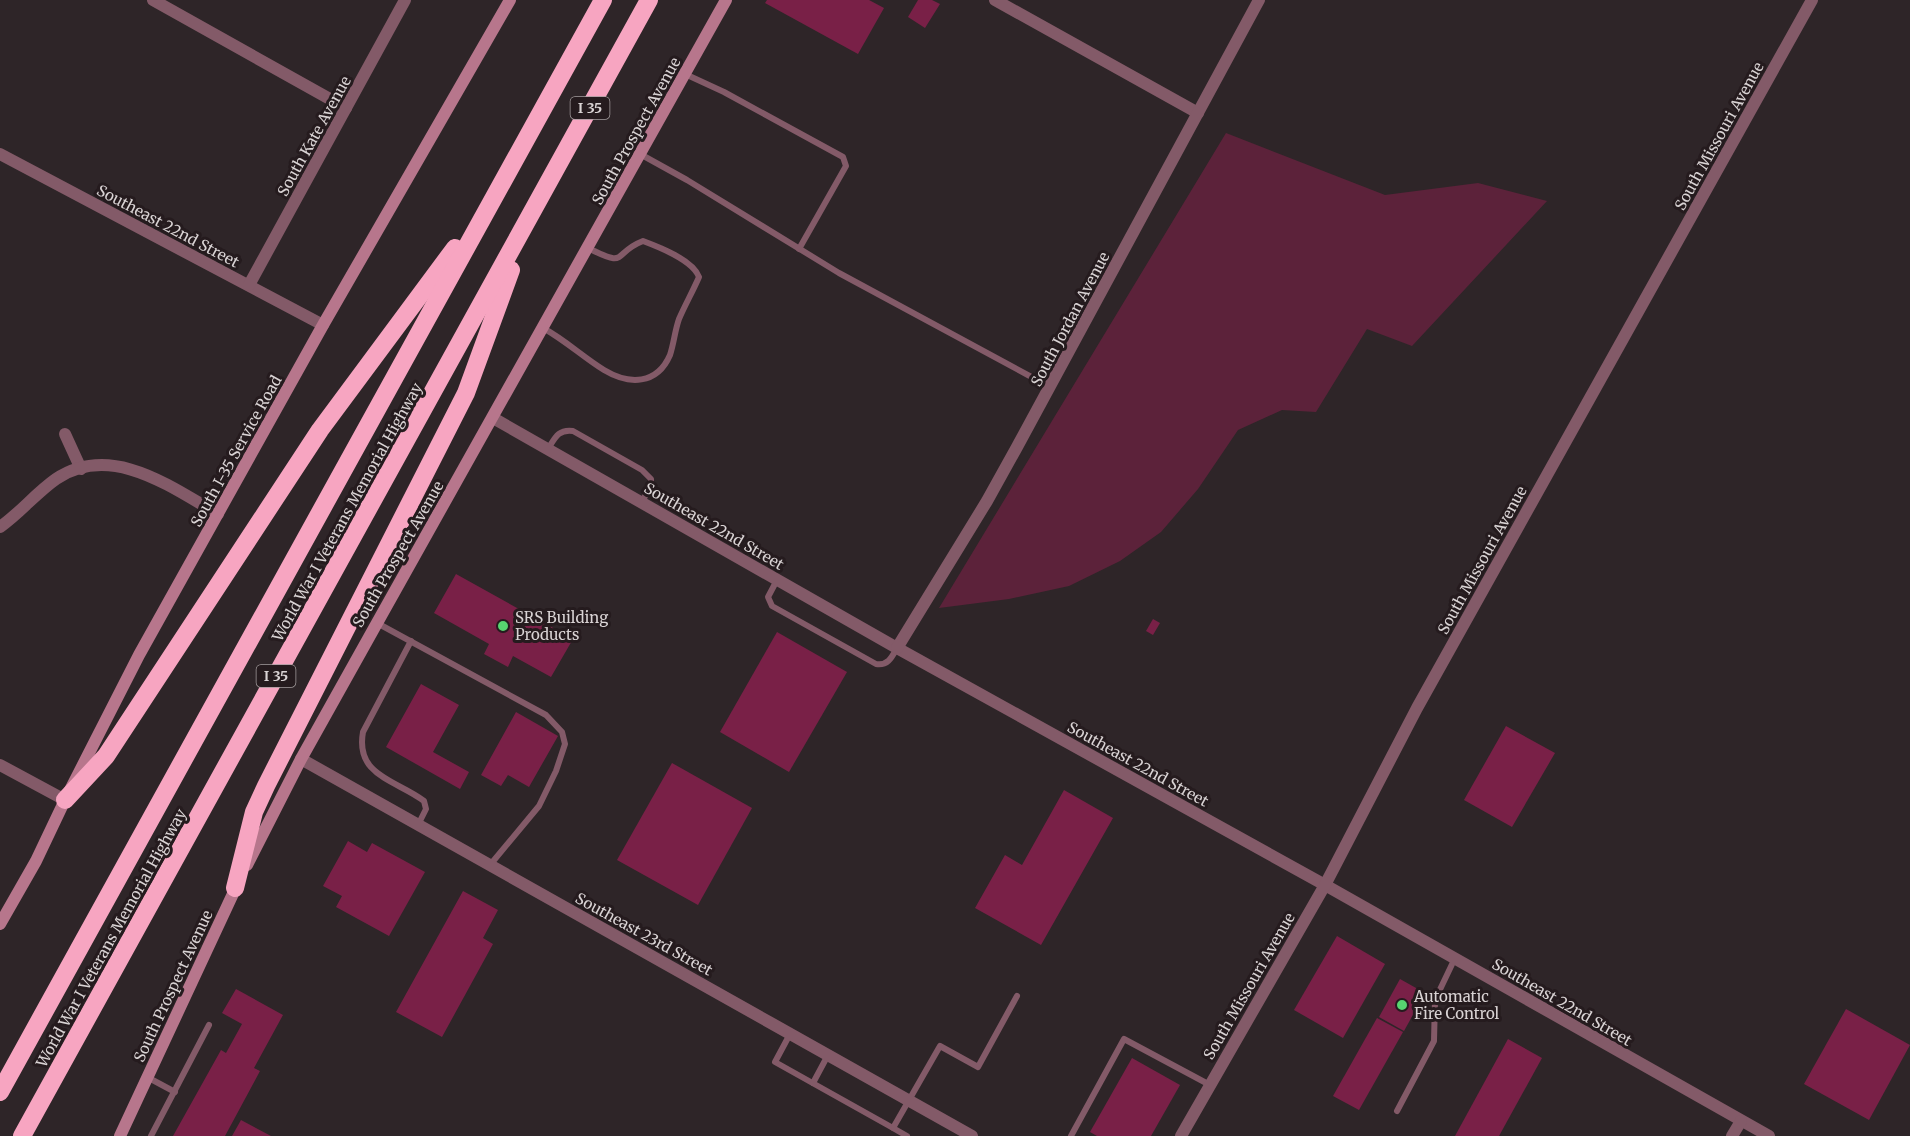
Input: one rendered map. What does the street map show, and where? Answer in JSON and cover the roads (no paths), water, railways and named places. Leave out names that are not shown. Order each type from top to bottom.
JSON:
[{"type":"highway","name":"World War I Veterans Memorial Highway","points":[[0,1092],[603,0]]},
{"type":"highway","name":"World War I Veterans Memorial Highway","points":[[22,1136],[649,0]]},
{"type":"highway","points":[[65,800],[106,756],[320,430],[497,191]]},
{"type":"highway","points":[[235,888],[254,812],[466,393],[531,217]]},
{"type":"main road","name":"South I-35 Service Road","points":[[0,924],[36,861],[140,655],[322,325],[510,0]]},
{"type":"main road","name":"South Prospect Avenue","points":[[120,1136],[235,888],[301,759],[726,0]]},
{"type":"street","points":[[153,0],[346,108]]},
{"type":"street","name":"South Kate Avenue","points":[[249,285],[405,0]]},
{"type":"street","points":[[994,0],[1198,113]]},
{"type":"street","name":"South Jordan Avenue","points":[[897,648],[981,511],[1259,0]]},
{"type":"street","name":"South Missouri Avenue","points":[[1181,1136],[1324,885],[1417,708],[1811,0]]},
{"type":"street","name":"Southeast 22nd Street","points":[[0,154],[322,325]]},
{"type":"street","name":"Southeast 22nd Street","points":[[493,418],[897,648],[1455,958],[1769,1136]]},
{"type":"street","points":[[65,434],[81,469]]},
{"type":"street","points":[[0,527],[58,478],[81,469],[101,466],[122,466],[150,475],[218,514]]},
{"type":"street","name":"Southeast 23rd Street","points":[[301,759],[972,1136]]},
{"type":"street","points":[[0,765],[65,800]]},
{"type":"street","points":[[1732,1136],[1741,1121]]},
{"type":"lane","points":[[685,74],[843,157],[846,166],[799,249]]},
{"type":"lane","points":[[640,154],[687,180],[839,273],[1050,387]]},
{"type":"lane","points":[[543,328],[606,371],[625,379],[644,380],[657,372],[669,356],[679,320],[699,277],[698,272],[691,264],[642,241],[635,243],[623,255],[615,259],[605,257],[588,248]]},
{"type":"lane","points":[[548,449],[557,434],[562,431],[573,431],[642,470],[651,478],[651,485],[642,502]]},
{"type":"lane","points":[[777,579],[768,597],[772,606],[876,664],[881,665],[887,662],[897,648]]},
{"type":"lane","points":[[377,623],[546,715],[562,732],[565,744],[556,771],[538,806],[490,865]]},
{"type":"lane","points":[[411,641],[363,732],[361,745],[364,759],[374,771],[424,801],[426,809],[418,826]]},
{"type":"lane","points":[[1396,1111],[1434,1041],[1436,1000],[1455,958]]},
{"type":"lane","points":[[893,1128],[940,1046],[978,1067],[1017,996]]},
{"type":"lane","points":[[151,1136],[209,1025]]},
{"type":"lane","points":[[790,1034],[775,1062],[907,1136]]},
{"type":"lane","points":[[1071,1136],[1124,1039],[1210,1085]]},
{"type":"lane","points":[[813,1083],[828,1055]]},
{"type":"lane","points":[[147,1077],[175,1092]]},
{"type":"place","name":"SRS Building Products","points":[[503,626]]},
{"type":"place","name":"Automatic Fire Control","points":[[1402,1005]]}]
